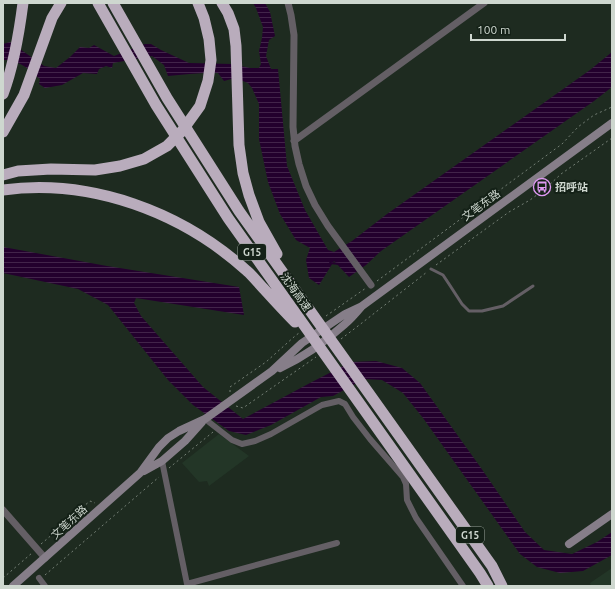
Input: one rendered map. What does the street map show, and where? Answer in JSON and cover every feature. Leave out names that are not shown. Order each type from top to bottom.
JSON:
[{"type":"highway","points":[[3,94],[10,75],[20,30],[23,3]]},
{"type":"highway","points":[[3,132],[24,95],[52,18],[61,3]]},
{"type":"highway","name":"沈海高速","points":[[98,3],[156,104],[228,218],[324,356],[422,491],[488,586]]},
{"type":"highway","name":"沈海高速","points":[[113,3],[167,98],[239,211],[336,342],[492,566],[502,586]]},
{"type":"highway","points":[[3,175],[18,171],[51,169],[95,170],[120,166],[144,159],[167,146],[182,131],[200,106],[208,81],[211,60],[209,39],[204,18],[198,3]]},
{"type":"highway","points":[[222,3],[228,13],[234,29],[236,46],[238,145],[249,195],[259,222],[285,269],[336,342]]},
{"type":"highway","points":[[3,190],[43,188],[75,190],[104,195],[134,204],[164,216],[192,230],[220,249],[248,271],[324,356]]},
{"type":"main road","name":"文笔东路","points":[[140,473],[162,461],[185,441],[206,419],[272,371],[294,361],[321,343],[347,323],[362,306],[612,123]]},
{"type":"main road","name":"文笔东路","points":[[13,586],[140,473],[159,447],[168,438],[179,431],[206,419]]},
{"type":"main road","points":[[569,544],[612,514]]},
{"type":"street","points":[[288,3],[294,35],[294,141],[299,164],[308,193],[322,218],[371,285]]},
{"type":"street","points":[[294,141],[484,3]]},
{"type":"street","points":[[206,419],[232,440],[242,444],[255,441],[271,434],[322,405],[339,401],[345,404],[361,428],[403,477],[406,484],[407,500],[416,518],[463,586]]},
{"type":"street","points":[[162,461],[184,585],[337,542]]},
{"type":"street","points":[[3,510],[45,558]]},
{"type":"street","points":[[39,579],[45,586]]},
{"type":"lane","points":[[431,269],[443,276],[450,284],[462,304],[469,311],[482,311],[503,306],[533,286]]},
{"type":"path","points":[[322,318],[394,269],[562,144],[578,127],[594,115],[612,107]]},
{"type":"path","points":[[336,342],[431,269],[509,212],[530,200],[545,189],[561,174],[612,138]]},
{"type":"path","points":[[302,331],[266,362],[230,387],[228,403],[243,408],[324,356]]},
{"type":"path","points":[[39,579],[164,472],[217,429]]},
{"type":"path","points":[[3,578],[90,501],[103,506]]},
{"type":"shaded area","points":[[253,3],[265,3],[270,12],[275,36],[269,40],[266,56],[271,69],[278,69],[287,166],[305,210],[328,250],[334,252],[352,241],[387,214],[590,70],[612,52],[612,87],[381,251],[366,265],[349,277],[334,261],[319,285],[309,278],[306,260],[310,248],[296,240],[280,214],[268,182],[259,139],[259,104],[252,88],[248,83],[235,78],[224,81],[218,73],[168,76],[164,65],[152,56],[113,63],[112,68],[106,66],[99,69],[97,74],[83,73],[62,85],[45,88],[39,84],[40,79],[19,63],[3,60],[3,44],[10,42],[44,66],[56,68],[80,47],[89,48],[94,45],[114,56],[145,44],[151,44],[189,63],[232,64],[250,68],[259,68],[261,64],[259,51],[263,27]]},
{"type":"shaded area","points":[[3,247],[107,266],[239,287],[244,315],[136,298],[134,303],[141,316],[203,387],[243,419],[351,362],[376,361],[402,368],[420,383],[525,532],[544,550],[572,554],[597,542],[612,532],[612,555],[583,571],[560,573],[537,567],[520,554],[423,418],[403,393],[382,380],[364,379],[333,396],[321,397],[271,425],[246,435],[229,431],[193,405],[168,380],[108,305],[78,289],[3,273]]},
{"type":"shaded area","points":[[219,434],[249,456],[209,486],[207,481],[199,482],[182,463]]},
{"type":"shaded area","points":[[612,568],[612,586],[591,586],[590,583]]},
{"type":"waterway","points":[[330,263],[339,264]]},
{"type":"place","name":"招呼站","points":[[542,187]]}]
